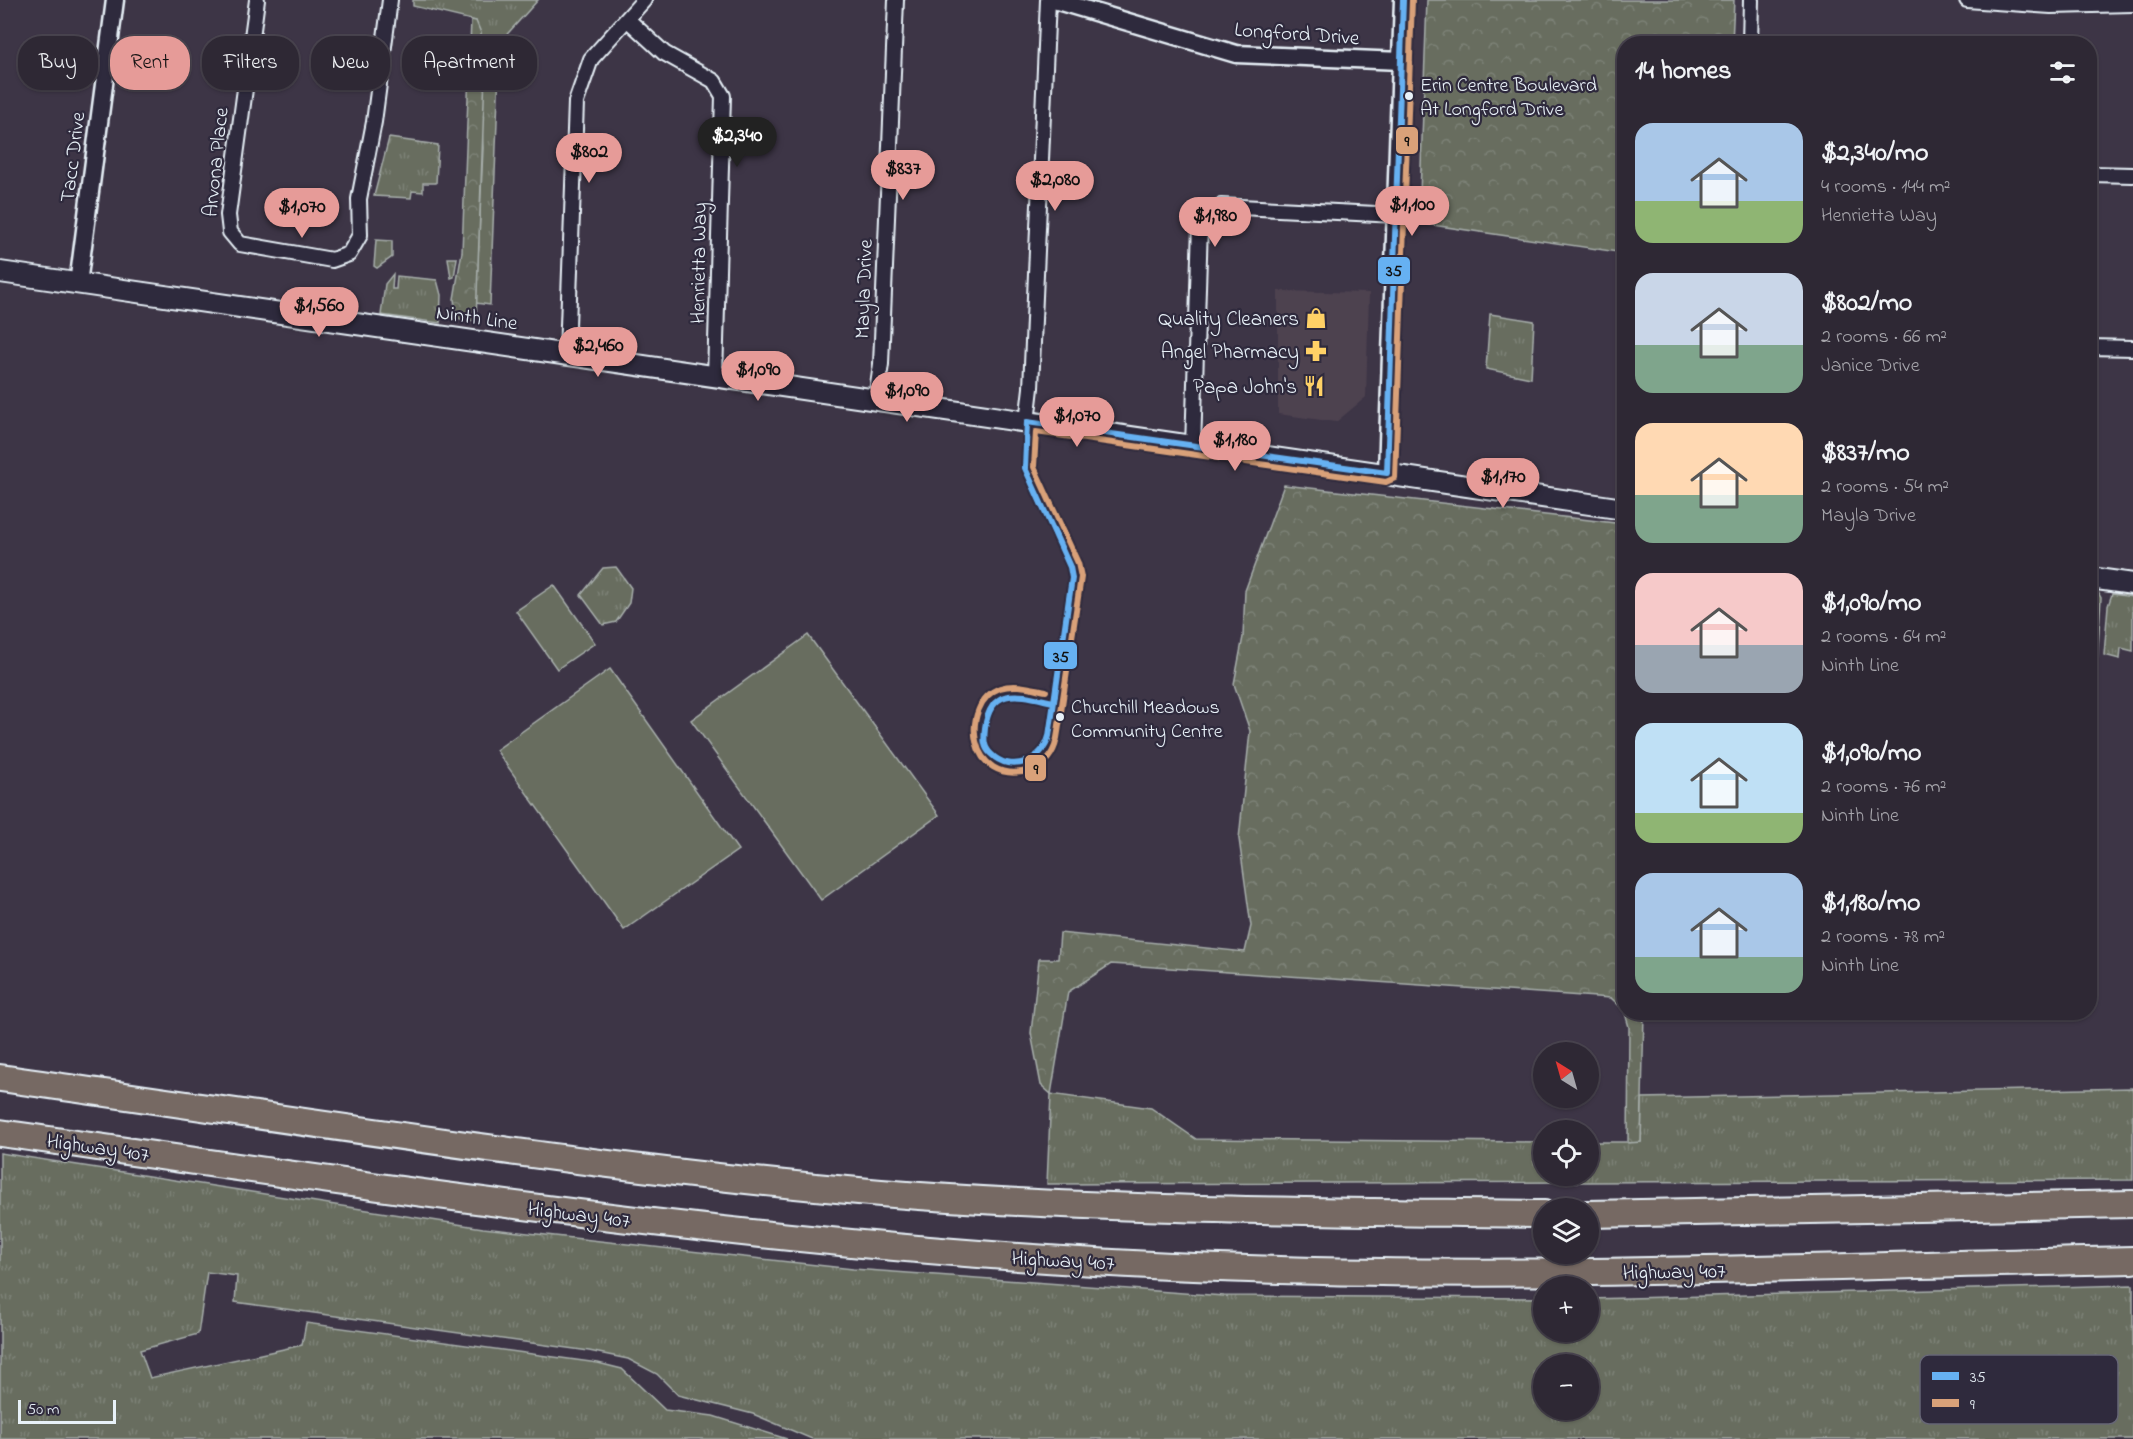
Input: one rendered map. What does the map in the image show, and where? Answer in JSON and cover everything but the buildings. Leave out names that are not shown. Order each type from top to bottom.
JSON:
[{"type":"highway","points":[[0,1078],[535,1153],[876,1192],[1005,1202],[1299,1211],[1533,1214]]},
{"type":"highway","name":"Highway 407","points":[[0,1134],[631,1221],[804,1240],[979,1255],[1219,1268],[1453,1273],[1653,1272],[2133,1260]]},
{"type":"highway","points":[[1599,1214],[2133,1203]]},
{"type":"main road","name":"Ninth Line","points":[[0,272],[1617,508]]},
{"type":"main road","points":[[2097,579],[2133,584]]},
{"type":"street","name":"Tacc Drive","points":[[78,284],[115,0]]},
{"type":"street","name":"Arvona Place","points":[[257,0],[228,215],[230,232],[240,244],[332,260],[349,254],[360,235],[359,199],[374,122],[390,0]]},
{"type":"street","points":[[567,354],[576,102],[591,59],[644,0]]},
{"type":"street","name":"Mayla Drive","points":[[876,399],[881,352],[896,0]]},
{"type":"street","points":[[1027,422],[1032,376],[1048,0]]},
{"type":"street","name":"Longford Drive","points":[[1054,0],[1236,54],[1401,61]]},
{"type":"street","points":[[1387,473],[1403,0]]},
{"type":"street","points":[[1750,36],[1751,0]]},
{"type":"street","points":[[1967,0],[2051,6],[2133,4]]},
{"type":"street","name":"Henrietta Way","points":[[627,19],[664,53],[714,81],[723,96],[715,377]]},
{"type":"street","points":[[2097,174],[2133,175]]},
{"type":"street","points":[[1193,447],[1200,225],[1208,213],[1221,207],[1396,215]]},
{"type":"street","points":[[2097,347],[2133,348]]},
{"type":"shaded area","points":[[1278,291],[1369,293],[1366,397],[1336,422],[1278,414]]},
{"type":"green space","points":[[413,0],[538,0],[505,36],[477,36],[476,21],[413,6]]},
{"type":"green space","points":[[1427,0],[1734,0],[1732,36],[1617,36],[1617,252],[1419,223]]},
{"type":"green space","points":[[471,20],[476,21],[481,36],[470,36]]},
{"type":"green space","points":[[468,90],[484,90],[476,321],[460,319],[456,315],[454,299],[462,252]]},
{"type":"green space","points":[[480,90],[498,90],[490,305],[476,303],[483,148]]},
{"type":"green space","points":[[389,138],[438,145],[436,183],[423,183],[423,192],[412,191],[411,198],[374,196]]},
{"type":"green space","points":[[376,240],[392,241],[392,257],[377,268],[374,266]]},
{"type":"green space","points":[[448,258],[457,258],[454,277],[451,278]]},
{"type":"green space","points":[[393,274],[392,289],[396,289],[397,276],[437,280],[441,295],[440,323],[381,315],[385,284]]},
{"type":"green space","points":[[1490,314],[1534,321],[1531,378],[1486,369]]},
{"type":"green space","points":[[1284,485],[1617,523],[1617,1004],[1611,998],[1111,964],[1068,992],[1051,1094],[1041,1085],[1031,1033],[1039,959],[1058,959],[1060,933],[1245,952],[1251,926],[1239,839],[1250,731],[1234,684],[1243,637],[1245,591]]},
{"type":"green space","points":[[616,567],[631,588],[629,603],[616,622],[603,625],[581,595],[603,568]]},
{"type":"green space","points":[[554,585],[595,643],[557,669],[516,611]]},
{"type":"green space","points":[[2097,592],[2101,598],[2097,664]]},
{"type":"green space","points":[[2112,594],[2133,597],[2133,651],[2121,648],[2120,659],[2104,655],[2108,606]]},
{"type":"green space","points":[[808,635],[939,815],[821,900],[691,720]]},
{"type":"green space","points":[[610,669],[738,850],[624,930],[496,750]]},
{"type":"green space","points":[[1627,1020],[1644,1020],[1641,1142],[1628,1143],[1629,1027]]},
{"type":"green space","points":[[2133,1088],[2133,1180],[1599,1182],[1599,1142],[1641,1142],[1642,1098]]},
{"type":"green space","points":[[1051,1094],[1151,1108],[1196,1139],[1533,1142],[1533,1182],[1047,1184]]},
{"type":"green space","points":[[0,1153],[483,1228],[853,1269],[1224,1296],[1533,1298],[1533,1342],[1599,1342],[1599,1299],[2133,1285],[2133,1439],[812,1439],[753,1414],[678,1395],[657,1374],[628,1359],[589,1351],[235,1302],[237,1276],[207,1272],[198,1334],[140,1350],[150,1378],[302,1345],[306,1323],[598,1363],[622,1369],[665,1410],[713,1416],[787,1439],[0,1439]]},
{"type":"transit line","name":"35","points":[[1053,702],[1030,697],[1009,696],[994,704],[988,714],[985,728],[985,742],[988,751],[999,760],[1017,764],[1033,758],[1046,745],[1049,736],[1072,578],[1070,567],[1025,468],[1027,422],[1387,473],[1403,0]]},
{"type":"transit line","name":"9","points":[[1046,691],[1011,686],[1000,688],[987,697],[979,710],[975,726],[976,742],[982,756],[993,767],[1010,773],[1031,770],[1043,764],[1053,750],[1057,738],[1081,577],[1078,563],[1034,467],[1036,432],[1386,482],[1395,478],[1412,0]]},
{"type":"place","name":"Erin Centre Boulevard At Longford Drive","points":[[1409,96]]},
{"type":"place","name":"Quality Cleaners","points":[[1316,318]]},
{"type":"place","name":"Angel Pharmacy","points":[[1316,351]]},
{"type":"place","name":"Papa John's","points":[[1314,386]]},
{"type":"place","name":"Churchill Meadows Community Centre","points":[[1060,717]]}]
